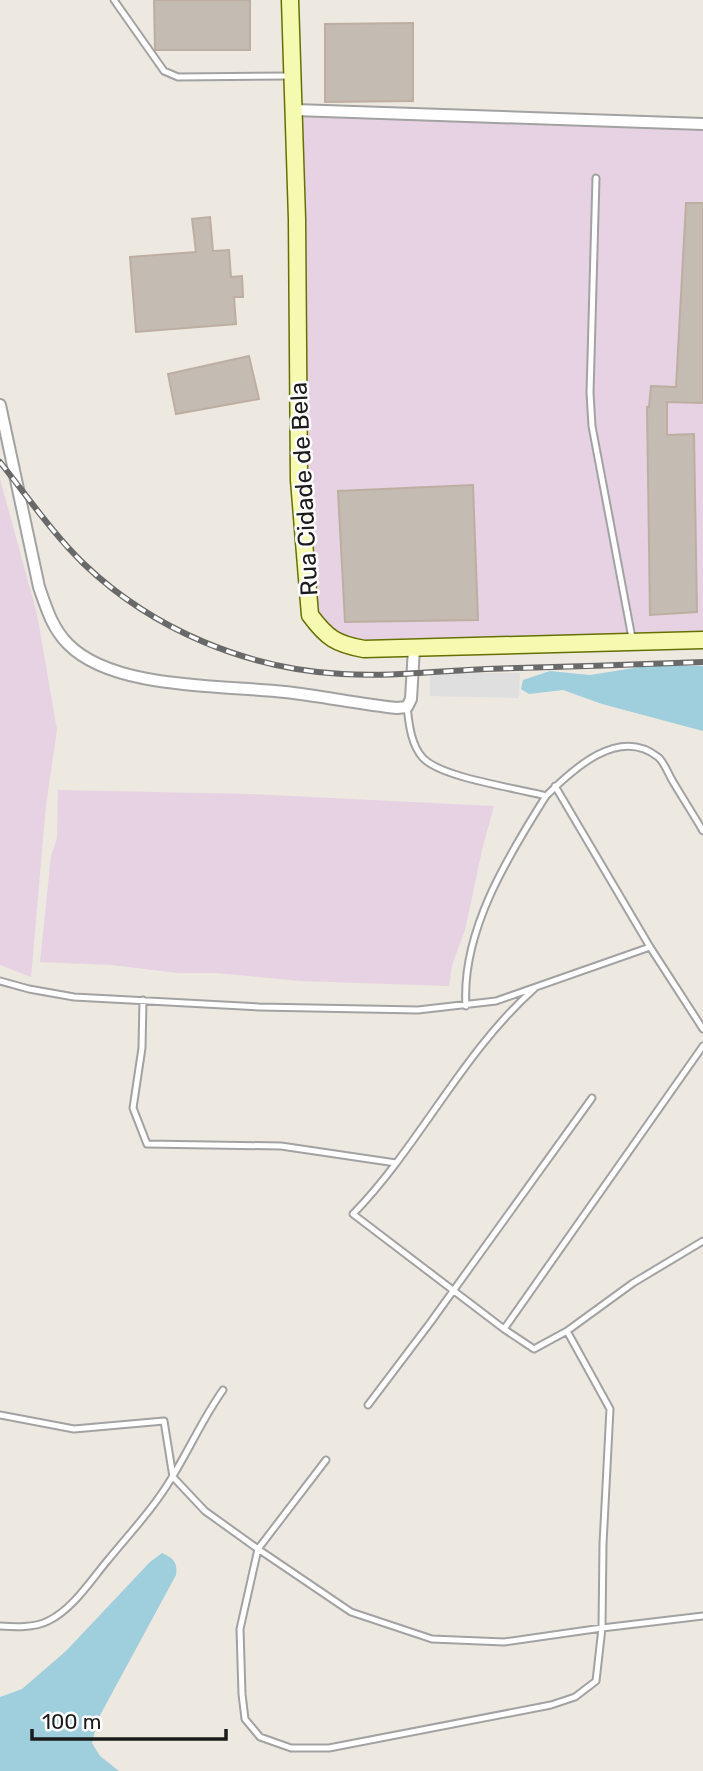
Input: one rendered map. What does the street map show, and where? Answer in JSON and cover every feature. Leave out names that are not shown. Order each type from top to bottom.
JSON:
[{"type":"street","name":"Rua Cidade de Bela","points":[[290,0],[295,110],[299,480],[310,615],[323,632],[341,644],[365,649],[703,640]]},
{"type":"street","points":[[295,110],[703,124]]},
{"type":"street","points":[[0,405],[39,587],[47,612],[69,645],[104,667],[135,678],[286,692],[397,708],[407,707],[411,699],[414,648]]},
{"type":"lane","points":[[114,0],[164,71],[178,77],[292,76]]},
{"type":"lane","points":[[596,178],[591,415],[633,641]]},
{"type":"lane","points":[[407,707],[414,741],[424,760],[469,778],[546,796]]},
{"type":"lane","points":[[466,1006],[464,987],[470,953],[495,883],[516,842],[546,796],[585,763],[607,749],[624,745],[643,749],[660,758],[703,831]]},
{"type":"lane","points":[[555,786],[650,947],[703,1029]]},
{"type":"lane","points":[[0,981],[53,994],[338,1010],[400,1010],[466,1006],[496,1001],[650,947]]},
{"type":"lane","points":[[537,987],[514,1007],[491,1034],[396,1163],[353,1214],[534,1349],[567,1331],[625,1288],[703,1241]]},
{"type":"lane","points":[[143,1000],[142,1048],[133,1108],[147,1144],[281,1146],[396,1163]]},
{"type":"lane","points":[[504,1329],[703,1046]]},
{"type":"lane","points":[[368,1405],[592,1098]]},
{"type":"lane","points":[[326,1460],[258,1549],[240,1629],[245,1719],[260,1737],[291,1748],[329,1748],[575,1697],[596,1681],[603,1628],[603,1544],[610,1409],[567,1331]]},
{"type":"lane","points":[[0,1626],[24,1627],[48,1621],[67,1607],[131,1535],[173,1477],[208,1410],[223,1390]]},
{"type":"lane","points":[[0,1415],[74,1429],[164,1421],[173,1477],[205,1511],[351,1612],[432,1639],[504,1642],[703,1616]]},
{"type":"shaded area","points":[[295,110],[703,124],[703,639],[341,644],[310,615]]},
{"type":"shaded area","points":[[0,479],[37,614],[57,730],[46,805],[31,977],[0,965]]},
{"type":"shaded area","points":[[430,673],[520,673],[519,698],[430,696]]},
{"type":"shaded area","points":[[58,790],[251,794],[494,806],[465,930],[452,965],[449,986],[300,981],[216,973],[178,973],[112,965],[40,962],[51,856],[57,838]]},
{"type":"water","points":[[653,665],[703,666],[703,731],[602,704],[563,690],[529,694],[521,689],[523,680],[550,671],[590,675]]},
{"type":"water","points":[[162,1553],[174,1561],[176,1575],[98,1719],[92,1743],[100,1756],[119,1771],[0,1771],[0,1697],[22,1689],[66,1651],[150,1562]]},
{"type":"building","points":[[154,0],[250,0],[250,50],[155,50]]},
{"type":"building","points":[[413,23],[413,101],[325,102],[325,24]]},
{"type":"building","points":[[686,203],[703,203],[703,403],[667,402],[667,435],[694,434],[697,612],[650,615],[647,407],[651,386],[676,387]]},
{"type":"building","points":[[210,217],[213,251],[229,250],[231,277],[242,276],[243,297],[234,297],[236,324],[136,332],[130,257],[196,252],[192,219]]},
{"type":"building","points":[[249,356],[259,399],[176,414],[168,374]]},
{"type":"building","points":[[473,485],[478,620],[345,622],[338,491]]},
{"type":"railway","points":[[0,462],[62,540],[111,587],[140,608],[204,642],[272,664],[307,671],[360,675],[703,662]]}]
